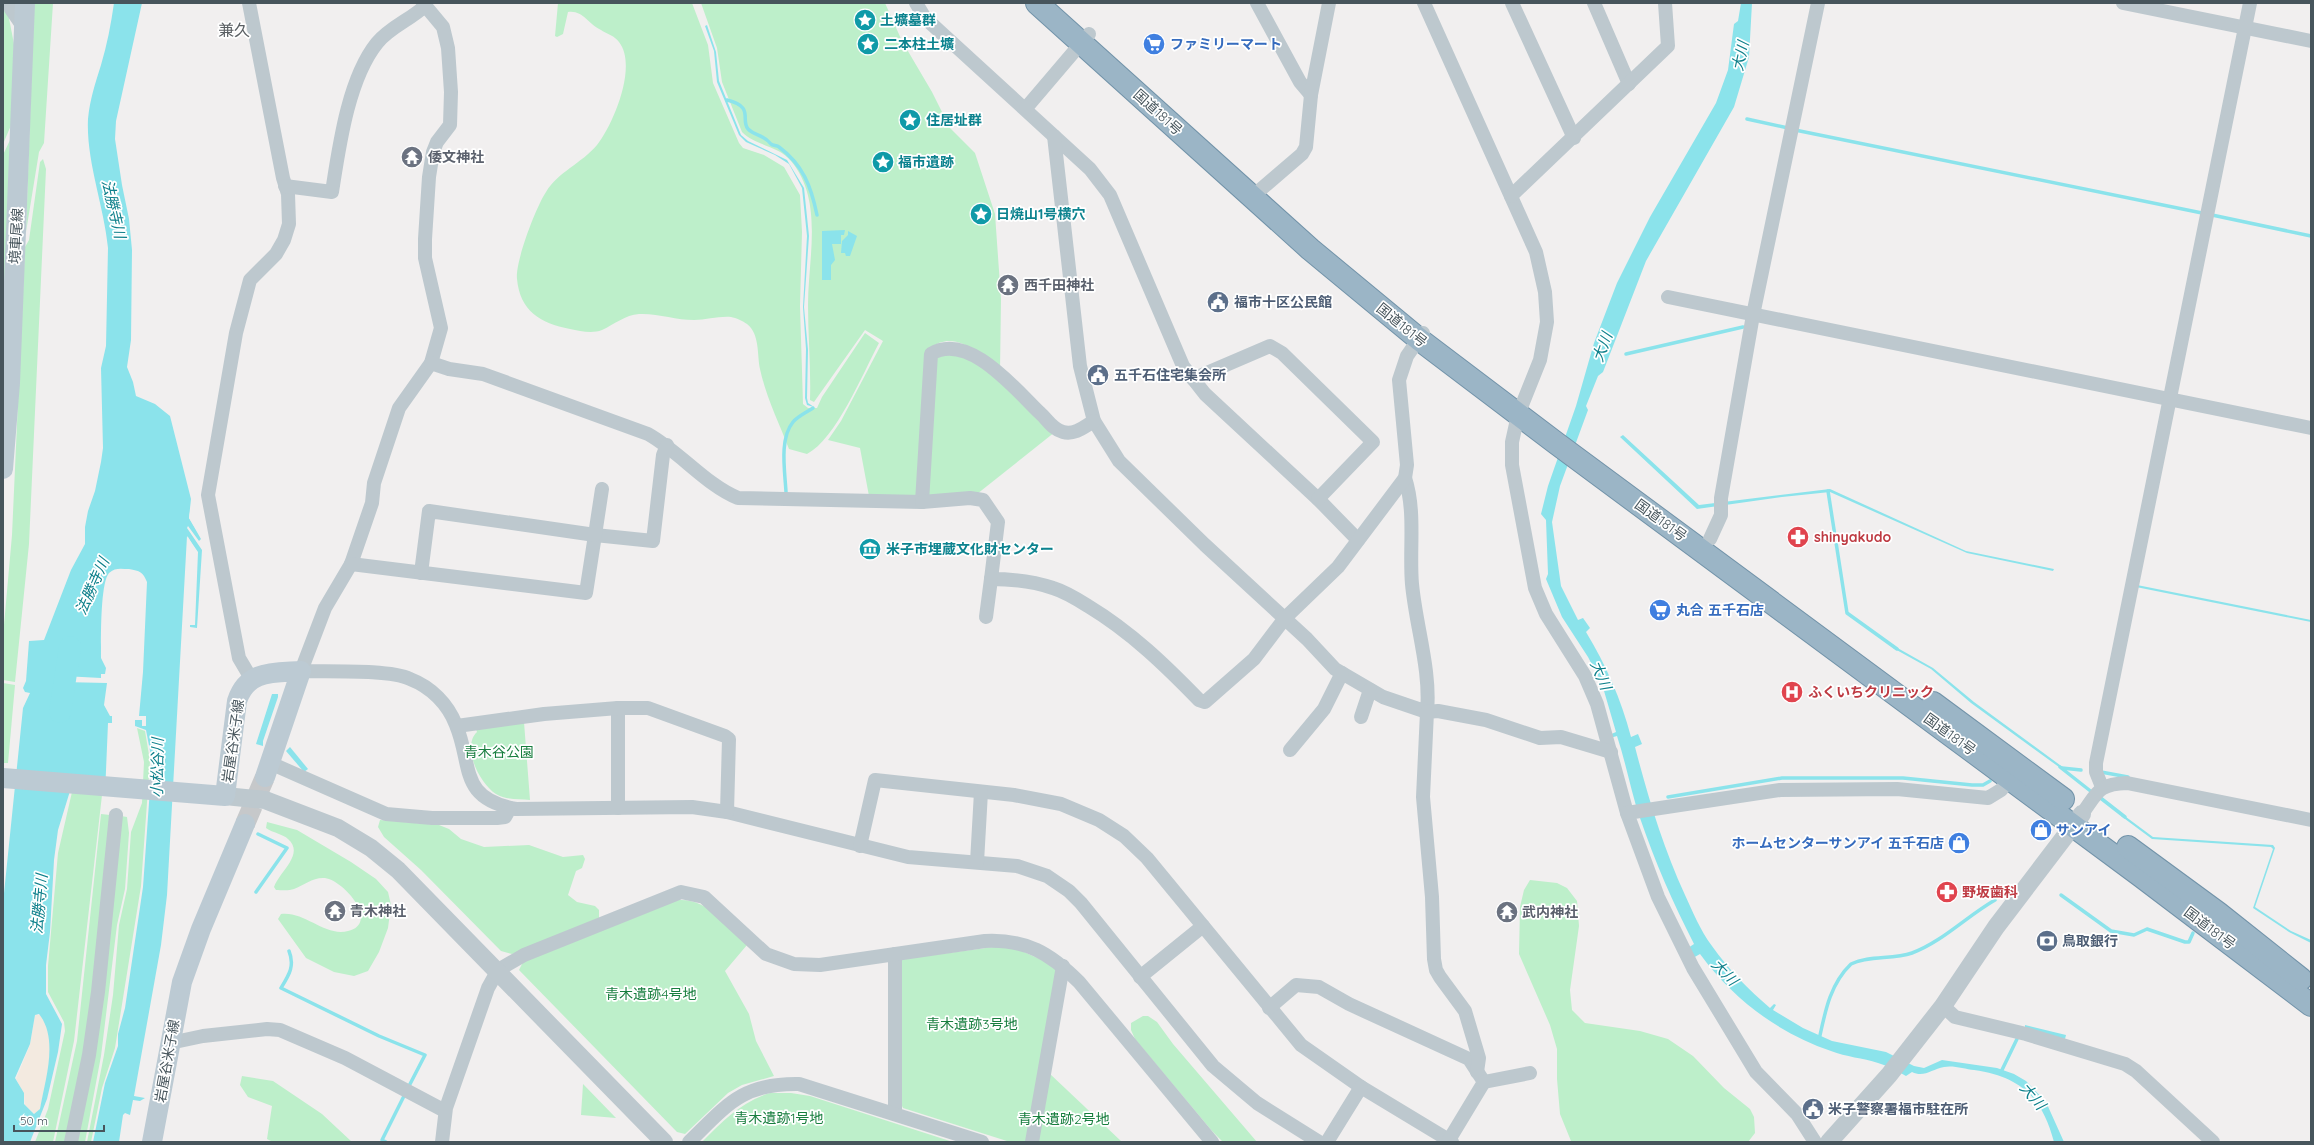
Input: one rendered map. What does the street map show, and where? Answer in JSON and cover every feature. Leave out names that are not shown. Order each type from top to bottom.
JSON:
[{"type":"highway","name":"国道181号","points":[[1037,3],[1085,39],[1260,190],[1421,337]]},
{"type":"highway","name":"国道181号","points":[[1055,3],[1085,39],[1310,249],[1421,337],[1585,456],[2010,779],[2078,820],[2218,913],[2311,986]]},
{"type":"highway","name":"国道181号","points":[[1585,456],[1710,539],[2078,820],[2311,1005]]},
{"type":"main road","name":"境車尾線","points":[[3,469],[10,383],[26,3]]},
{"type":"main road","points":[[252,680],[260,675],[301,671],[267,770]]},
{"type":"main road","name":"岩屋谷米子線","points":[[4,778],[225,796],[237,701],[240,692],[252,680]]},
{"type":"main road","name":"岩屋谷米子線","points":[[152,1142],[182,982],[201,929],[246,824]]},
{"type":"street","points":[[10,3],[11,9],[24,28]]},
{"type":"street","points":[[249,3],[285,186],[288,194],[289,224],[284,240],[276,254],[250,280],[236,333],[208,496],[240,658],[252,680]]},
{"type":"street","points":[[916,3],[925,18],[1026,108],[1089,168],[1110,195],[1183,366],[1205,394],[1318,499],[1358,540]]},
{"type":"street","points":[[1257,3],[1300,82],[1311,95]]},
{"type":"street","points":[[1260,190],[1302,154],[1306,147],[1311,95],[1329,3]]},
{"type":"street","points":[[1424,3],[1536,252],[1547,308],[1547,322],[1540,360],[1520,408],[1512,442],[1512,465],[1535,588],[1546,614],[1584,676],[1597,704],[1658,897],[1693,968],[1756,1072],[1797,1114],[1815,1142]]},
{"type":"street","points":[[1512,3],[1574,138]]},
{"type":"street","points":[[1594,3],[1629,84]]},
{"type":"street","points":[[1511,196],[1574,138],[1668,46],[1665,3]]},
{"type":"street","points":[[1710,539],[1721,516],[1721,502],[1753,315],[1818,3]]},
{"type":"street","points":[[2123,3],[2311,41]]},
{"type":"street","points":[[2102,787],[2096,772],[2096,763],[2250,3]]},
{"type":"street","points":[[285,186],[332,192],[352,93],[367,60],[376,44],[386,34],[398,24],[418,13],[424,4],[443,27],[448,48],[452,107],[450,125],[437,142],[433,152],[429,177],[425,258],[441,328],[431,363],[399,408],[374,483],[372,503],[351,564],[325,608],[301,671],[395,675],[411,679],[431,691],[444,703],[457,726],[467,770],[476,789],[487,799],[510,808],[692,807],[727,812],[908,858],[977,862],[1028,870],[1047,876],[1069,891],[1081,903],[1214,1066],[1257,1104],[1319,1142]]},
{"type":"street","points":[[1026,108],[1085,39]]},
{"type":"street","points":[[1054,136],[1080,366],[1094,421],[1119,461],[1205,545],[1285,618],[1325,660],[1342,673],[1370,690],[1383,697],[1428,712],[1438,711],[1486,720],[1540,738],[1561,738],[1611,752]]},
{"type":"street","points":[[1668,298],[2311,428]]},
{"type":"street","points":[[860,846],[875,780],[1014,795],[1061,804],[1099,820],[1124,836],[1147,858],[1301,1045],[1360,1087],[1451,1141],[1481,1077],[1479,1058],[1465,1011],[1440,978],[1436,970],[1434,959],[1432,897],[1423,797],[1428,712],[1427,676],[1418,630],[1412,584],[1410,493],[1405,478],[1407,465],[1399,380],[1407,356],[1421,337]]},
{"type":"street","points":[[1193,378],[1270,346],[1282,353],[1373,442],[1318,499]]},
{"type":"street","points":[[922,502],[930,354],[940,348],[962,350],[979,356],[1042,414],[1050,426],[1064,432],[1077,431],[1094,421]]},
{"type":"street","points":[[431,363],[449,369],[482,374],[648,434],[667,445],[724,493],[738,498],[922,502],[970,498],[983,500],[998,522],[986,617]]},
{"type":"street","points":[[421,573],[429,511],[595,535],[653,541],[663,455],[667,445]]},
{"type":"street","points":[[991,579],[1030,581],[1055,588],[1070,595],[1106,617],[1147,649],[1202,702],[1209,700],[1254,659],[1285,618],[1338,567],[1405,478]]},
{"type":"street","points":[[351,564],[586,593],[602,489]]},
{"type":"street","points":[[1290,750],[1324,708],[1342,673]]},
{"type":"street","points":[[1361,717],[1370,690]]},
{"type":"street","points":[[457,726],[544,714],[618,708],[648,708],[729,739],[727,812]]},
{"type":"street","points":[[618,708],[618,808]]},
{"type":"street","points":[[267,770],[386,814],[432,818],[497,818],[504,817],[510,808]]},
{"type":"street","points":[[1631,812],[1780,790],[1897,789],[1988,798],[2001,790],[2010,779]]},
{"type":"street","points":[[1829,1142],[1889,1075],[1943,1006],[1996,927],[2102,787],[2110,783],[2127,783],[2311,820]]},
{"type":"street","points":[[977,862],[981,792]]},
{"type":"street","points":[[225,796],[265,800],[338,828],[371,848],[398,870],[498,970],[664,1142]]},
{"type":"street","points":[[71,1142],[89,1055],[98,992],[116,815]]},
{"type":"street","points":[[442,1142],[445,1111],[488,988],[498,970],[524,955],[681,892],[704,897],[766,954],[794,964],[820,965],[984,941],[1003,940],[1026,944],[1063,966],[1212,1142]]},
{"type":"street","points":[[1140,977],[1204,926]]},
{"type":"street","points":[[895,1114],[896,954]]},
{"type":"street","points":[[1032,1142],[1063,966]]},
{"type":"street","points":[[1269,1008],[1296,986],[1319,988],[1349,1004],[1469,1059],[1481,1077]]},
{"type":"street","points":[[1943,1006],[1956,1017],[2026,1034],[2125,1064],[2136,1071],[2213,1142]]},
{"type":"street","points":[[170,1043],[203,1036],[267,1029],[280,1030],[345,1058],[445,1111]]},
{"type":"street","points":[[1481,1077],[1530,1073]]},
{"type":"street","points":[[690,1142],[733,1100],[754,1089],[777,1084],[798,1084],[982,1142]]},
{"type":"street","points":[[1327,1142],[1360,1087]]},
{"type":"green space","points":[[3,3],[6,3],[14,44],[12,123],[3,144]]},
{"type":"green space","points":[[34,3],[53,3],[44,143],[39,152],[26,232]]},
{"type":"green space","points":[[558,3],[692,3],[708,45],[713,83],[739,143],[743,148],[764,155],[784,167],[800,195],[802,232],[800,306],[803,404],[808,408],[817,408],[822,397],[865,333],[879,343],[848,404],[838,420],[828,435],[818,446],[807,454],[789,449],[769,400],[760,369],[754,333],[744,322],[731,317],[694,320],[639,314],[625,318],[602,330],[586,332],[559,326],[541,319],[533,314],[522,299],[517,279],[519,260],[527,235],[542,199],[551,185],[563,173],[597,145],[610,124],[625,80],[626,65],[624,52],[619,42],[596,27],[582,15],[568,12],[563,34],[557,37],[555,36]]},
{"type":"green space","points":[[701,3],[885,3],[902,41],[932,92],[950,128],[975,153],[995,214],[1001,299],[1000,371],[977,352],[968,346],[959,343],[949,341],[940,343],[931,348],[919,492],[913,497],[869,496],[860,448],[828,440],[841,421],[883,341],[865,330],[814,402],[810,400],[808,305],[812,230],[808,194],[801,177],[786,156],[748,137],[742,132],[722,82],[717,48]]},
{"type":"green space","points":[[10,140],[3,340],[3,155]]},
{"type":"green space","points":[[43,159],[46,169],[29,544],[15,682],[3,680],[3,636],[12,535],[25,247],[29,240],[40,162]]},
{"type":"green space","points":[[940,352],[975,360],[1055,432],[977,494],[931,498],[927,492],[935,361]]},
{"type":"green space","points":[[3,683],[15,685],[8,763],[4,763]]},
{"type":"green space","name":"青木谷公園","points":[[524,722],[530,800],[504,797],[496,794],[490,789],[474,765],[471,747],[477,732],[476,729]]},
{"type":"green space","points":[[137,728],[145,731],[150,761],[141,886],[115,1048],[102,1088],[91,1142],[87,1142],[104,1055],[113,995],[119,925],[127,889],[131,832],[142,803],[144,762]]},
{"type":"green space","points":[[72,792],[102,795],[74,1041],[53,1142],[35,1142],[48,1109],[65,1031],[64,1022],[48,992],[48,966],[58,853]]},
{"type":"green space","points":[[101,814],[110,815],[95,994],[67,1142],[55,1142],[77,1041]]},
{"type":"green space","points":[[121,816],[127,817],[129,833],[125,889],[117,925],[101,1056],[85,1142],[75,1142]]},
{"type":"green space","points":[[380,820],[439,825],[449,829],[461,839],[484,847],[529,845],[563,857],[583,855],[585,859],[582,868],[576,871],[568,895],[577,902],[595,906],[599,910],[599,918],[512,954],[501,951],[421,870],[384,837],[378,827]]},
{"type":"green space","points":[[267,822],[297,830],[351,862],[376,879],[388,892],[391,905],[388,928],[379,952],[368,971],[354,976],[334,972],[306,958],[278,919],[281,914],[290,914],[340,932],[348,931],[357,927],[361,920],[360,912],[350,894],[333,881],[325,878],[313,880],[292,890],[276,890],[274,887],[290,863],[294,851],[293,845],[286,837],[266,828]]},
{"type":"green space","points":[[1530,880],[1557,883],[1567,888],[1577,901],[1579,926],[1570,990],[1572,1010],[1585,1023],[1640,1031],[1668,1039],[1693,1056],[1724,1088],[1750,1109],[1754,1117],[1755,1133],[1748,1142],[1571,1141],[1560,1114],[1557,1079],[1557,1049],[1550,1025],[1519,954],[1520,907],[1524,890]]},
{"type":"green space","name":"青木遺跡4号地","points":[[678,900],[689,901],[708,908],[747,945],[725,971],[749,1014],[756,1041],[774,1076],[742,1085],[728,1093],[685,1134],[677,1132],[519,970],[523,962]]},
{"type":"green space","name":"青木遺跡3号地","points":[[1009,945],[1057,967],[1026,1142],[1010,1142],[903,1108],[899,1100],[900,964],[902,959]]},
{"type":"green space","points":[[1143,1016],[1148,1016],[1157,1022],[1173,1044],[1257,1142],[1223,1142],[1212,1131],[1135,1039],[1131,1030],[1131,1023]]},
{"type":"green space","name":"青木遺跡2号地","points":[[1049,1073],[1122,1142],[1037,1142]]},
{"type":"green space","points":[[242,1076],[273,1081],[322,1114],[352,1142],[273,1142],[267,1139],[272,1106],[248,1097],[240,1085]]},
{"type":"green space","points":[[583,1084],[616,1118],[581,1115]]},
{"type":"green space","name":"青木遺跡1号地","points":[[770,1093],[791,1093],[810,1096],[953,1142],[702,1142],[741,1107]]},
{"type":"sand","points":[[35,1015],[40,1015],[46,1025],[50,1037],[51,1049],[48,1073],[40,1109],[35,1114],[25,1105],[24,1094],[16,1079],[30,1045]]},
{"type":"water","name":"小松谷川","points":[[114,3],[142,3],[116,121],[115,139],[129,219],[132,250],[131,340],[127,367],[133,382],[136,396],[155,404],[170,416],[191,499],[189,518],[201,539],[199,541],[188,526],[187,528],[202,550],[197,628],[190,627],[190,625],[195,625],[198,552],[187,536],[167,895],[161,945],[134,1096],[145,1098],[140,1101],[133,1100],[130,1115],[125,1113],[123,1115],[119,1142],[93,1142],[105,1083],[118,1046],[118,1034],[125,1008],[143,887],[152,761],[146,730],[135,726],[135,720],[142,720],[142,726],[146,726],[146,716],[139,716],[143,672],[147,582],[144,576],[138,571],[119,569],[109,573],[104,588],[101,658],[106,668],[105,674],[101,674],[101,678],[63,676],[62,682],[107,683],[104,705],[110,716],[112,716],[112,723],[108,723],[105,794],[70,791],[58,830],[54,860],[50,932],[46,965],[46,994],[62,1024],[58,1052],[47,1099],[30,1142],[3,1142],[3,903],[23,708],[30,693],[25,692],[23,688],[26,681],[29,641],[44,640],[71,570],[85,544],[85,527],[88,511],[95,491],[103,448],[101,368],[106,346],[108,248],[103,216],[92,167],[88,135],[88,119],[91,98],[109,34]],"holes":[[[39,1014],[45,1024],[48,1035],[49,1060],[40,1109],[34,1114],[24,1104],[24,1093],[15,1078],[30,1044],[35,1015]]]},
{"type":"water","name":"大川","points":[[1741,3],[1752,3],[1749,57],[1734,107],[1646,261],[1603,372],[1598,376],[1586,406],[1588,410],[1560,486],[1552,522],[1561,586],[1578,620],[1583,618],[1590,628],[1586,632],[1612,683],[1623,709],[1631,737],[1638,734],[1642,744],[1635,747],[1657,822],[1677,877],[1704,934],[1718,955],[1732,971],[1770,1008],[1774,1004],[1776,1005],[1773,1010],[1803,1028],[1832,1041],[1886,1052],[1914,1066],[1924,1068],[1942,1060],[1997,1068],[2014,1074],[2026,1081],[2046,1102],[2064,1142],[2054,1142],[2049,1126],[2036,1101],[2017,1084],[2005,1078],[1990,1073],[1951,1066],[1940,1068],[1924,1074],[1916,1074],[1912,1072],[1906,1076],[1882,1064],[1837,1053],[1812,1044],[1793,1035],[1758,1013],[1727,986],[1700,954],[1693,958],[1688,948],[1694,944],[1665,882],[1646,834],[1637,808],[1617,736],[1610,738],[1609,735],[1616,732],[1602,684],[1588,657],[1562,617],[1546,579],[1548,574],[1546,520],[1541,514],[1548,486],[1576,406],[1594,343],[1617,283],[1650,217],[1716,103],[1728,70],[1734,24],[1738,21]]},
{"type":"water","points":[[707,25],[716,52],[719,81],[741,135],[748,141],[787,160],[804,188],[809,236],[804,307],[808,350],[807,398],[808,403],[814,407],[807,405],[805,398],[806,349],[803,307],[807,236],[802,188],[789,164],[775,155],[746,142],[739,135],[717,82],[714,51],[705,26]]},
{"type":"water","points":[[845,230],[844,235],[841,235],[841,244],[832,244],[835,260],[831,265],[831,280],[822,280],[822,231]]},
{"type":"water","points":[[848,231],[857,236],[850,256],[846,256],[845,253],[841,253],[842,241],[848,235]]},
{"type":"water","points":[[1623,435],[1699,505],[1830,489],[1966,551],[2054,569],[2053,571],[1967,553],[1830,492],[1697,509],[1620,437]]},
{"type":"water","points":[[2137,585],[2311,620],[2311,622],[2136,587]]},
{"type":"water","points":[[1894,646],[1933,668],[1974,702],[2064,768],[2063,770],[1971,703],[1931,669],[1893,648]]},
{"type":"water","points":[[272,694],[278,694],[278,697],[263,741],[263,746],[256,744]]},
{"type":"water","points":[[290,747],[308,769],[304,772],[286,751]]},
{"type":"water","points":[[2122,814],[2153,837],[2273,845],[2275,848],[2255,907],[2291,931],[2311,940],[2311,943],[2289,932],[2253,908],[2273,849],[2271,847],[2152,839],[2121,816]]},
{"type":"water","points":[[2025,1025],[2066,1035],[2065,1039],[2025,1029]]},
{"type":"pier","points":[[192,499],[191,518],[203,539],[200,543],[204,550],[199,628],[189,629],[188,624],[193,623],[196,552],[189,542],[177,766],[188,537],[197,552],[194,624],[189,624],[189,628],[198,628],[203,550],[198,543],[202,539],[189,518]]},
{"type":"waterway","points":[[727,100],[736,103],[744,110],[745,121],[748,129],[765,138],[772,145],[778,146],[794,161],[809,185],[817,215]]},
{"type":"waterway","points":[[1747,119],[1788,128]]},
{"type":"waterway","points":[[1795,130],[2202,213]]},
{"type":"waterway","points":[[2212,215],[2311,236]]},
{"type":"waterway","points":[[1626,354],[1743,327]]},
{"type":"waterway","points":[[786,492],[784,466],[784,446],[786,437],[793,422],[813,408]]},
{"type":"waterway","points":[[1828,491],[1847,613],[1897,649]]},
{"type":"waterway","name":"法勝寺川","points":[[60,712],[70,647]]},
{"type":"waterway","points":[[2060,767],[2093,793]]},
{"type":"waterway","points":[[2062,768],[2081,770]]},
{"type":"waterway","points":[[2101,772],[2128,777]]},
{"type":"waterway","points":[[1668,797],[1782,778],[1903,778],[1972,785],[1983,785],[1990,781]]},
{"type":"waterway","points":[[2098,796],[2125,817]]},
{"type":"waterway","points":[[256,892],[287,848],[258,834]]},
{"type":"waterway","points":[[2061,895],[2111,931],[2134,935],[2147,929],[2185,942],[2189,942],[2193,933]]},
{"type":"waterway","points":[[1819,1040],[1826,1009],[1833,989],[1838,980],[1851,964],[1866,959],[1912,953],[1944,936],[1974,913],[1995,900]]},
{"type":"waterway","points":[[289,951],[291,956],[291,966],[289,975],[281,988],[379,1036],[425,1055],[409,1086]]},
{"type":"waterway","points":[[2001,1072],[2017,1039]]},
{"type":"waterway","points":[[386,1142],[382,1140],[404,1096]]},
{"type":"tunnel","points":[[245,824],[265,777]]},
{"type":"place","name":"土壙墓群","points":[[865,20]]},
{"type":"place","name":"二本柱土壙","points":[[868,44]]},
{"type":"place","name":"ファミリーマート","points":[[1154,44]]},
{"type":"place","name":"住居址群","points":[[910,120]]},
{"type":"place","name":"倭文神社","points":[[412,157]]},
{"type":"place","name":"福市遺跡","points":[[883,162]]},
{"type":"place","name":"日焼山1号横穴","points":[[981,214]]},
{"type":"place","name":"西千田神社","points":[[1008,285]]},
{"type":"place","name":"福市十区公民館","points":[[1218,302]]},
{"type":"place","name":"五千石住宅集会所","points":[[1098,375]]},
{"type":"place","name":"shinyakudo","points":[[1798,537]]},
{"type":"place","name":"米子市埋蔵文化財センター","points":[[870,549]]},
{"type":"place","name":"丸合 五千石店","points":[[1660,610]]},
{"type":"place","name":"ふくいちクリニック","points":[[1792,692]]},
{"type":"place","name":"サンアイ","points":[[2041,830]]},
{"type":"place","name":"ホームセンターサンアイ 五千石店","points":[[1959,843]]},
{"type":"place","name":"野坂歯科","points":[[1947,892]]},
{"type":"place","name":"青木神社","points":[[335,911]]},
{"type":"place","name":"武内神社","points":[[1507,912]]},
{"type":"place","name":"鳥取銀行","points":[[2047,941]]},
{"type":"place","name":"米子警察署福市駐在所","points":[[1813,1109]]},
{"type":"district","name":"兼久","points":[[234,30]]}]
